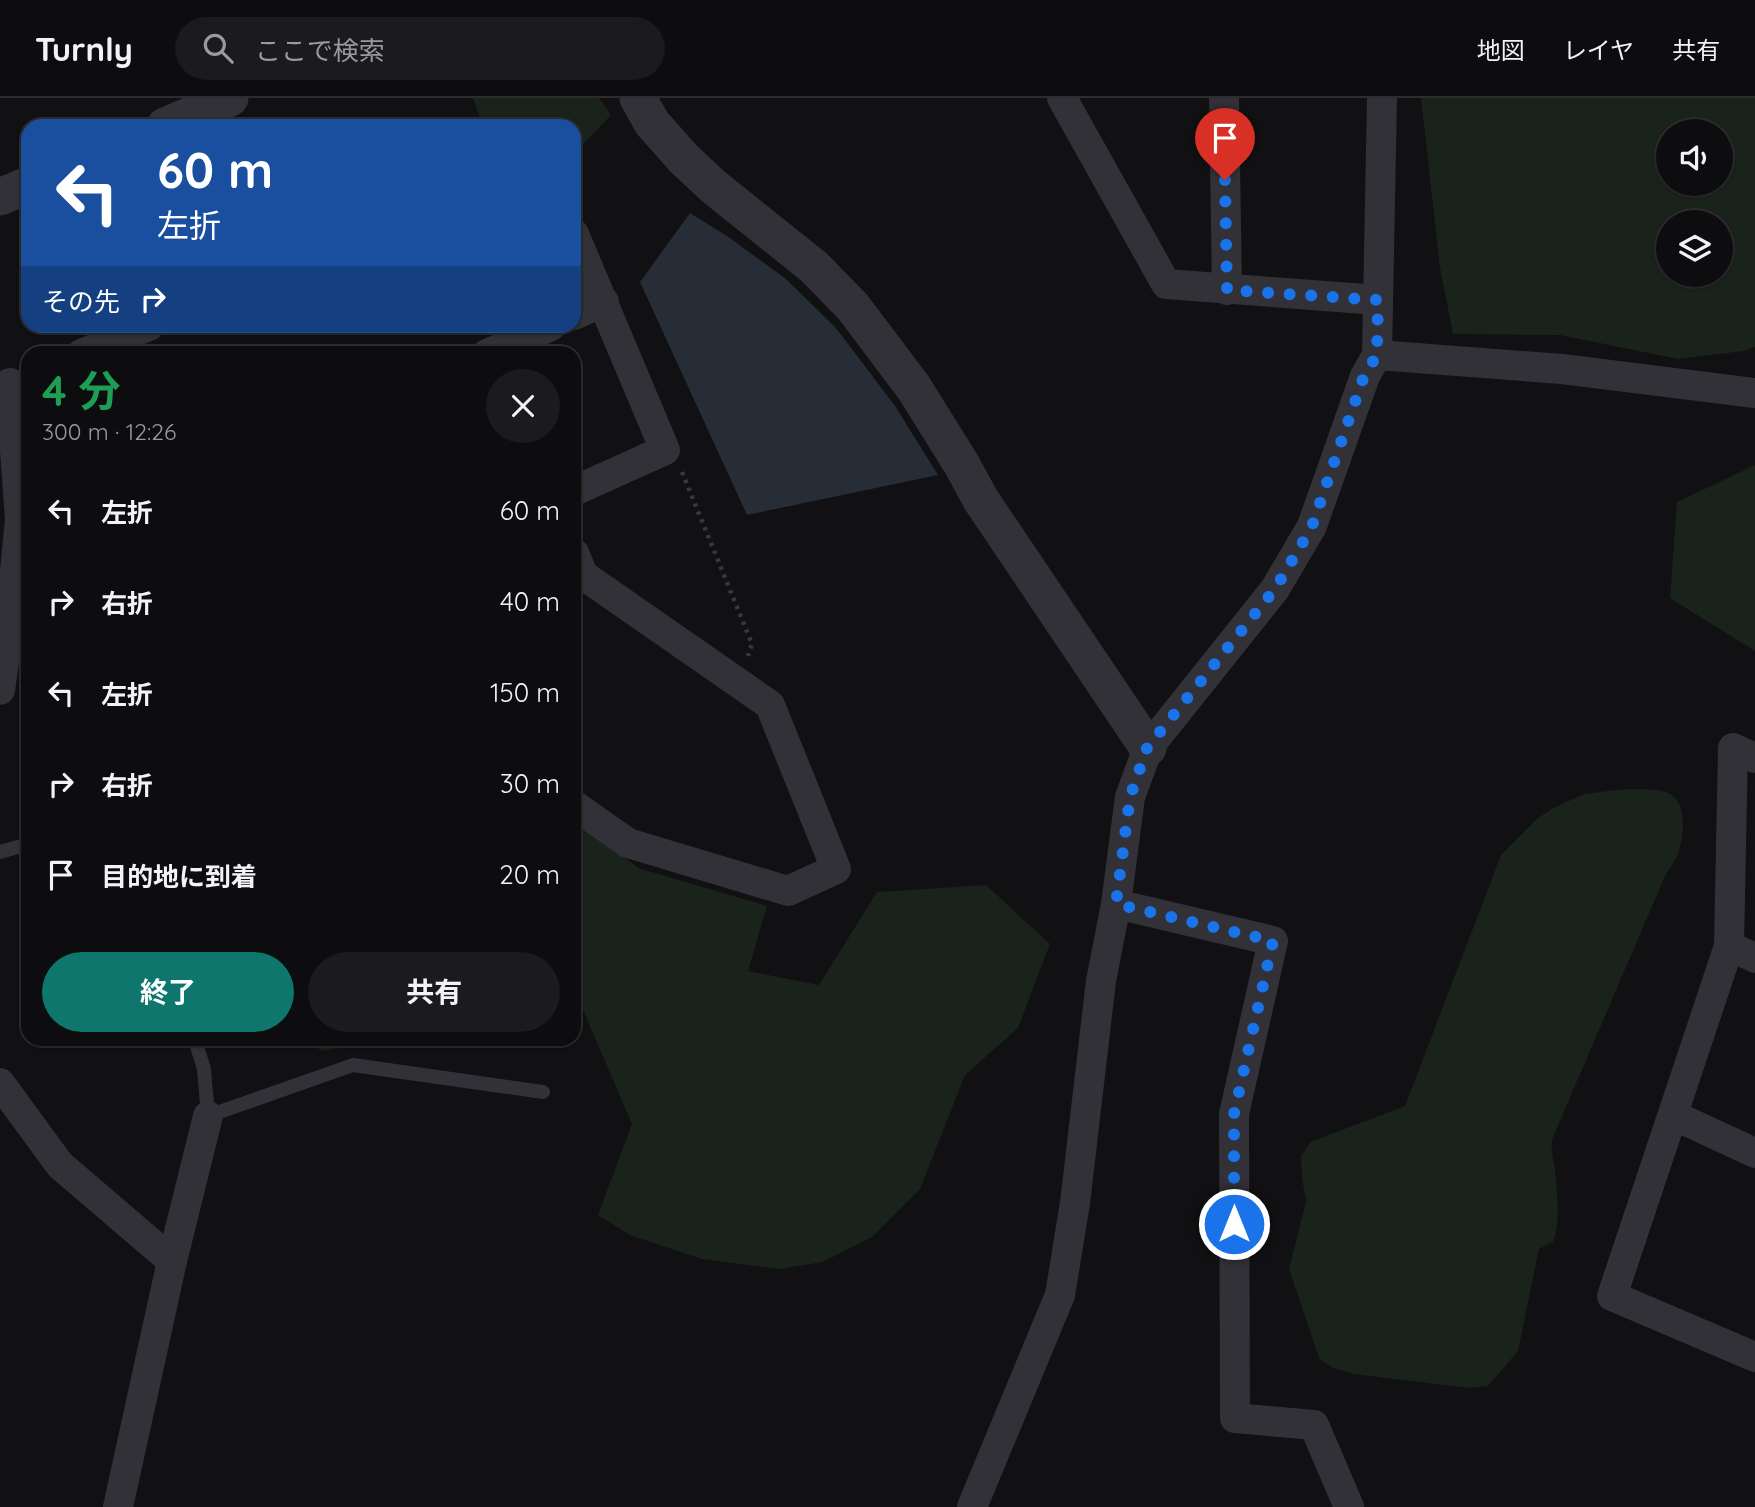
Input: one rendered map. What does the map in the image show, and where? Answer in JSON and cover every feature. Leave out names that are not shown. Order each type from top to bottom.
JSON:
[{"type":"street","points":[[181,119],[230,98]]},
{"type":"street","points":[[638,98],[652,123],[684,159],[714,187],[814,267],[860,317],[914,388],[981,500],[1147,748]]},
{"type":"street","points":[[1062,98],[1166,284],[1378,300]]},
{"type":"street","points":[[1224,98],[1227,290]]},
{"type":"street","points":[[972,1507],[1060,1295],[1075,1203],[1101,981],[1116,904],[1130,797],[1147,748],[1275,589],[1312,526],[1364,376],[1377,355],[1382,98]]},
{"type":"street","points":[[0,197],[21,188]]},
{"type":"street","points":[[581,250],[665,450],[581,488]]},
{"type":"street","points":[[581,313],[604,302]]},
{"type":"street","points":[[100,346],[132,333]]},
{"type":"street","points":[[505,346],[535,333]]},
{"type":"street","points":[[1377,355],[1562,369],[1755,393]]},
{"type":"street","points":[[13,382],[21,481]]},
{"type":"street","points":[[10,685],[11,613],[21,540]]},
{"type":"street","points":[[581,570],[583,575],[770,705],[836,869],[789,891],[628,843],[581,810]]},
{"type":"street","points":[[1755,758],[1733,748],[1742,952],[1672,1115],[1612,1296],[1755,1357]]},
{"type":"street","points":[[1116,904],[1273,941],[1234,1114],[1236,1418],[1314,1424],[1349,1507]]},
{"type":"street","points":[[0,1083],[60,1165],[172,1261]]},
{"type":"street","points":[[1672,1115],[1755,1153]]},
{"type":"street","points":[[118,1507],[172,1261],[208,1116]]},
{"type":"lane","points":[[0,852],[21,846]]},
{"type":"lane","points":[[197,1046],[204,1069],[208,1116],[353,1065],[543,1092]]},
{"type":"path","points":[[665,450],[674,454],[752,644],[738,683]]},
{"type":"shaded area","points":[[473,98],[599,98],[611,115],[581,147],[581,119],[480,119]]},
{"type":"shaded area","points":[[1421,98],[1755,98],[1755,347],[1744,351],[1678,359],[1560,335],[1453,334],[1440,268]]},
{"type":"shaded area","points":[[690,213],[786,279],[836,328],[895,406],[938,475],[747,515],[640,282]]},
{"type":"shaded area","points":[[1755,465],[1755,651],[1670,598],[1677,502]]},
{"type":"shaded area","points":[[1625,789],[1660,790],[1676,799],[1682,814],[1681,841],[1677,856],[1665,876],[1553,1137],[1557,1225],[1553,1242],[1539,1249],[1518,1351],[1488,1386],[1469,1388],[1353,1374],[1331,1367],[1319,1358],[1289,1269],[1306,1201],[1301,1157],[1310,1142],[1405,1106],[1501,855],[1538,818],[1553,808],[1584,794]]},
{"type":"shaded area","points":[[581,821],[638,868],[767,906],[748,971],[819,985],[877,892],[986,885],[1050,944],[1018,1028],[965,1075],[920,1189],[872,1237],[823,1262],[780,1269],[702,1259],[630,1235],[598,1215],[632,1124],[581,1005]]},
{"type":"shaded area","points":[[316,1046],[351,1046],[321,1051]]},
{"type":"route","points":[[1225,180],[1227,290],[1378,300],[1377,355],[1364,376],[1312,526],[1275,589],[1147,748],[1130,797],[1116,904],[1273,941],[1234,1114],[1234,1224]]}]
